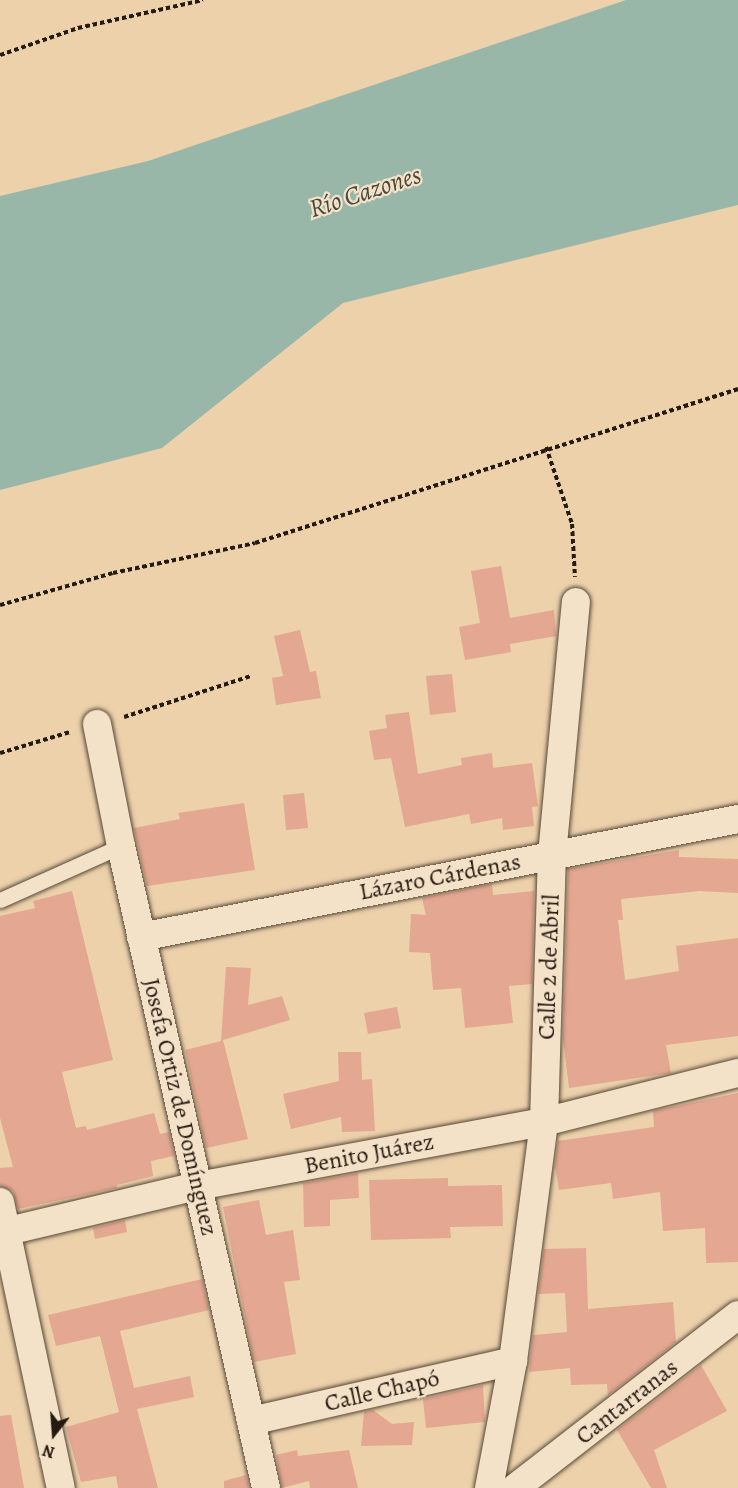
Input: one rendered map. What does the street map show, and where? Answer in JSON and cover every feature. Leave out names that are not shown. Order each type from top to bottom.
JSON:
[{"type":"street","name":"Calle 2 de Abril","points":[[489,1488],[513,1361],[544,1122],[552,855],[576,602]]},
{"type":"street","name":"Josefa Ortiz de Domínguez","points":[[97,724],[141,937],[266,1488]]},
{"type":"street","name":"Lázaro Cárdenas","points":[[141,937],[738,819]]},
{"type":"street","name":"Benito Juárez","points":[[3,1232],[198,1186],[544,1122],[738,1073]]},
{"type":"street","points":[[0,1202],[3,1232],[61,1488]]},
{"type":"street","name":"Cantarranas","points":[[515,1488],[738,1315]]},
{"type":"street","name":"Calle Chapó","points":[[251,1421],[513,1361]]},
{"type":"lane","points":[[0,900],[121,846]]},
{"type":"path","points":[[0,55],[78,28],[203,0]]},
{"type":"path","points":[[0,605],[113,573],[255,543],[546,447],[738,389]]},
{"type":"path","points":[[546,447],[572,524],[576,602]]},
{"type":"path","points":[[0,753],[251,676]]},
{"type":"water","name":"Río Cazones","points":[[626,0],[738,0],[738,205],[343,303],[162,448],[0,490],[0,196],[148,161]]},
{"type":"building","points":[[501,566],[510,618],[554,610],[556,636],[510,644],[511,652],[465,660],[459,627],[480,623],[471,571]]},
{"type":"building","points":[[300,630],[310,672],[316,671],[321,698],[276,705],[272,678],[283,676],[274,636]]},
{"type":"building","points":[[452,674],[456,712],[430,715],[426,676]]},
{"type":"building","points":[[409,712],[418,774],[462,765],[461,758],[492,753],[493,768],[532,763],[538,806],[532,807],[534,826],[503,830],[502,818],[471,824],[469,814],[405,827],[391,758],[374,760],[369,731],[387,728],[385,715]]},
{"type":"building","points":[[304,793],[308,828],[286,830],[283,795]]},
{"type":"building","points":[[244,803],[255,870],[147,886],[134,828],[180,819],[178,813]]},
{"type":"building","points":[[679,850],[679,857],[738,859],[738,893],[700,891],[621,899],[623,920],[618,920],[625,980],[679,971],[676,946],[738,938],[738,1036],[666,1045],[671,1073],[569,1088],[563,1039],[568,869]]},
{"type":"building","points":[[492,884],[493,895],[534,891],[532,984],[509,986],[513,1023],[465,1028],[461,988],[433,990],[430,953],[409,952],[411,914],[426,915],[422,898]]},
{"type":"building","points":[[72,891],[113,1060],[62,1072],[76,1128],[86,1126],[87,1130],[154,1113],[160,1134],[169,1132],[174,1156],[151,1161],[153,1176],[117,1185],[117,1188],[18,1209],[13,1191],[0,1186],[0,1168],[13,1167],[0,1118],[0,916],[35,908],[33,901]]},
{"type":"building","points":[[226,967],[251,968],[248,1005],[282,996],[290,1020],[223,1040],[248,1139],[206,1148],[185,1050],[221,1041]]},
{"type":"building","points":[[397,1007],[401,1028],[368,1034],[364,1013]]},
{"type":"building","points":[[338,1052],[361,1052],[362,1080],[372,1079],[375,1131],[342,1132],[341,1117],[291,1129],[283,1094],[339,1081]]},
{"type":"building","points":[[738,1093],[738,1262],[706,1263],[705,1228],[663,1231],[660,1192],[613,1199],[611,1183],[559,1190],[555,1166],[558,1141],[654,1127],[653,1111]]},
{"type":"building","points":[[358,1173],[359,1198],[330,1200],[330,1226],[304,1227],[303,1183]]},
{"type":"building","points":[[448,1178],[448,1186],[502,1185],[503,1226],[450,1227],[451,1238],[371,1240],[369,1180]]},
{"type":"building","points":[[259,1200],[266,1235],[293,1230],[300,1280],[284,1282],[296,1354],[254,1362],[223,1207]]},
{"type":"building","points":[[125,1220],[127,1232],[95,1239],[93,1228]]},
{"type":"building","points":[[586,1248],[588,1309],[673,1302],[676,1342],[608,1395],[607,1384],[571,1385],[570,1368],[529,1372],[533,1335],[567,1332],[565,1293],[538,1294],[544,1249]]},
{"type":"building","points":[[202,1279],[209,1310],[120,1331],[134,1388],[190,1376],[194,1397],[137,1409],[158,1488],[118,1488],[116,1476],[81,1482],[66,1427],[119,1412],[100,1336],[56,1346],[48,1315]]},
{"type":"building","points":[[701,1365],[727,1411],[654,1450],[667,1488],[651,1488],[617,1430]]},
{"type":"building","points":[[483,1385],[485,1422],[426,1428],[423,1399]]},
{"type":"building","points":[[373,1410],[392,1424],[414,1422],[412,1445],[361,1446],[364,1412]]},
{"type":"building","points":[[11,1415],[24,1488],[0,1488],[0,1416]]},
{"type":"building","points":[[297,1450],[298,1456],[349,1450],[358,1488],[310,1488],[309,1481],[282,1488],[276,1455]]},
{"type":"building","points":[[246,1475],[249,1488],[224,1488],[224,1481]]}]
